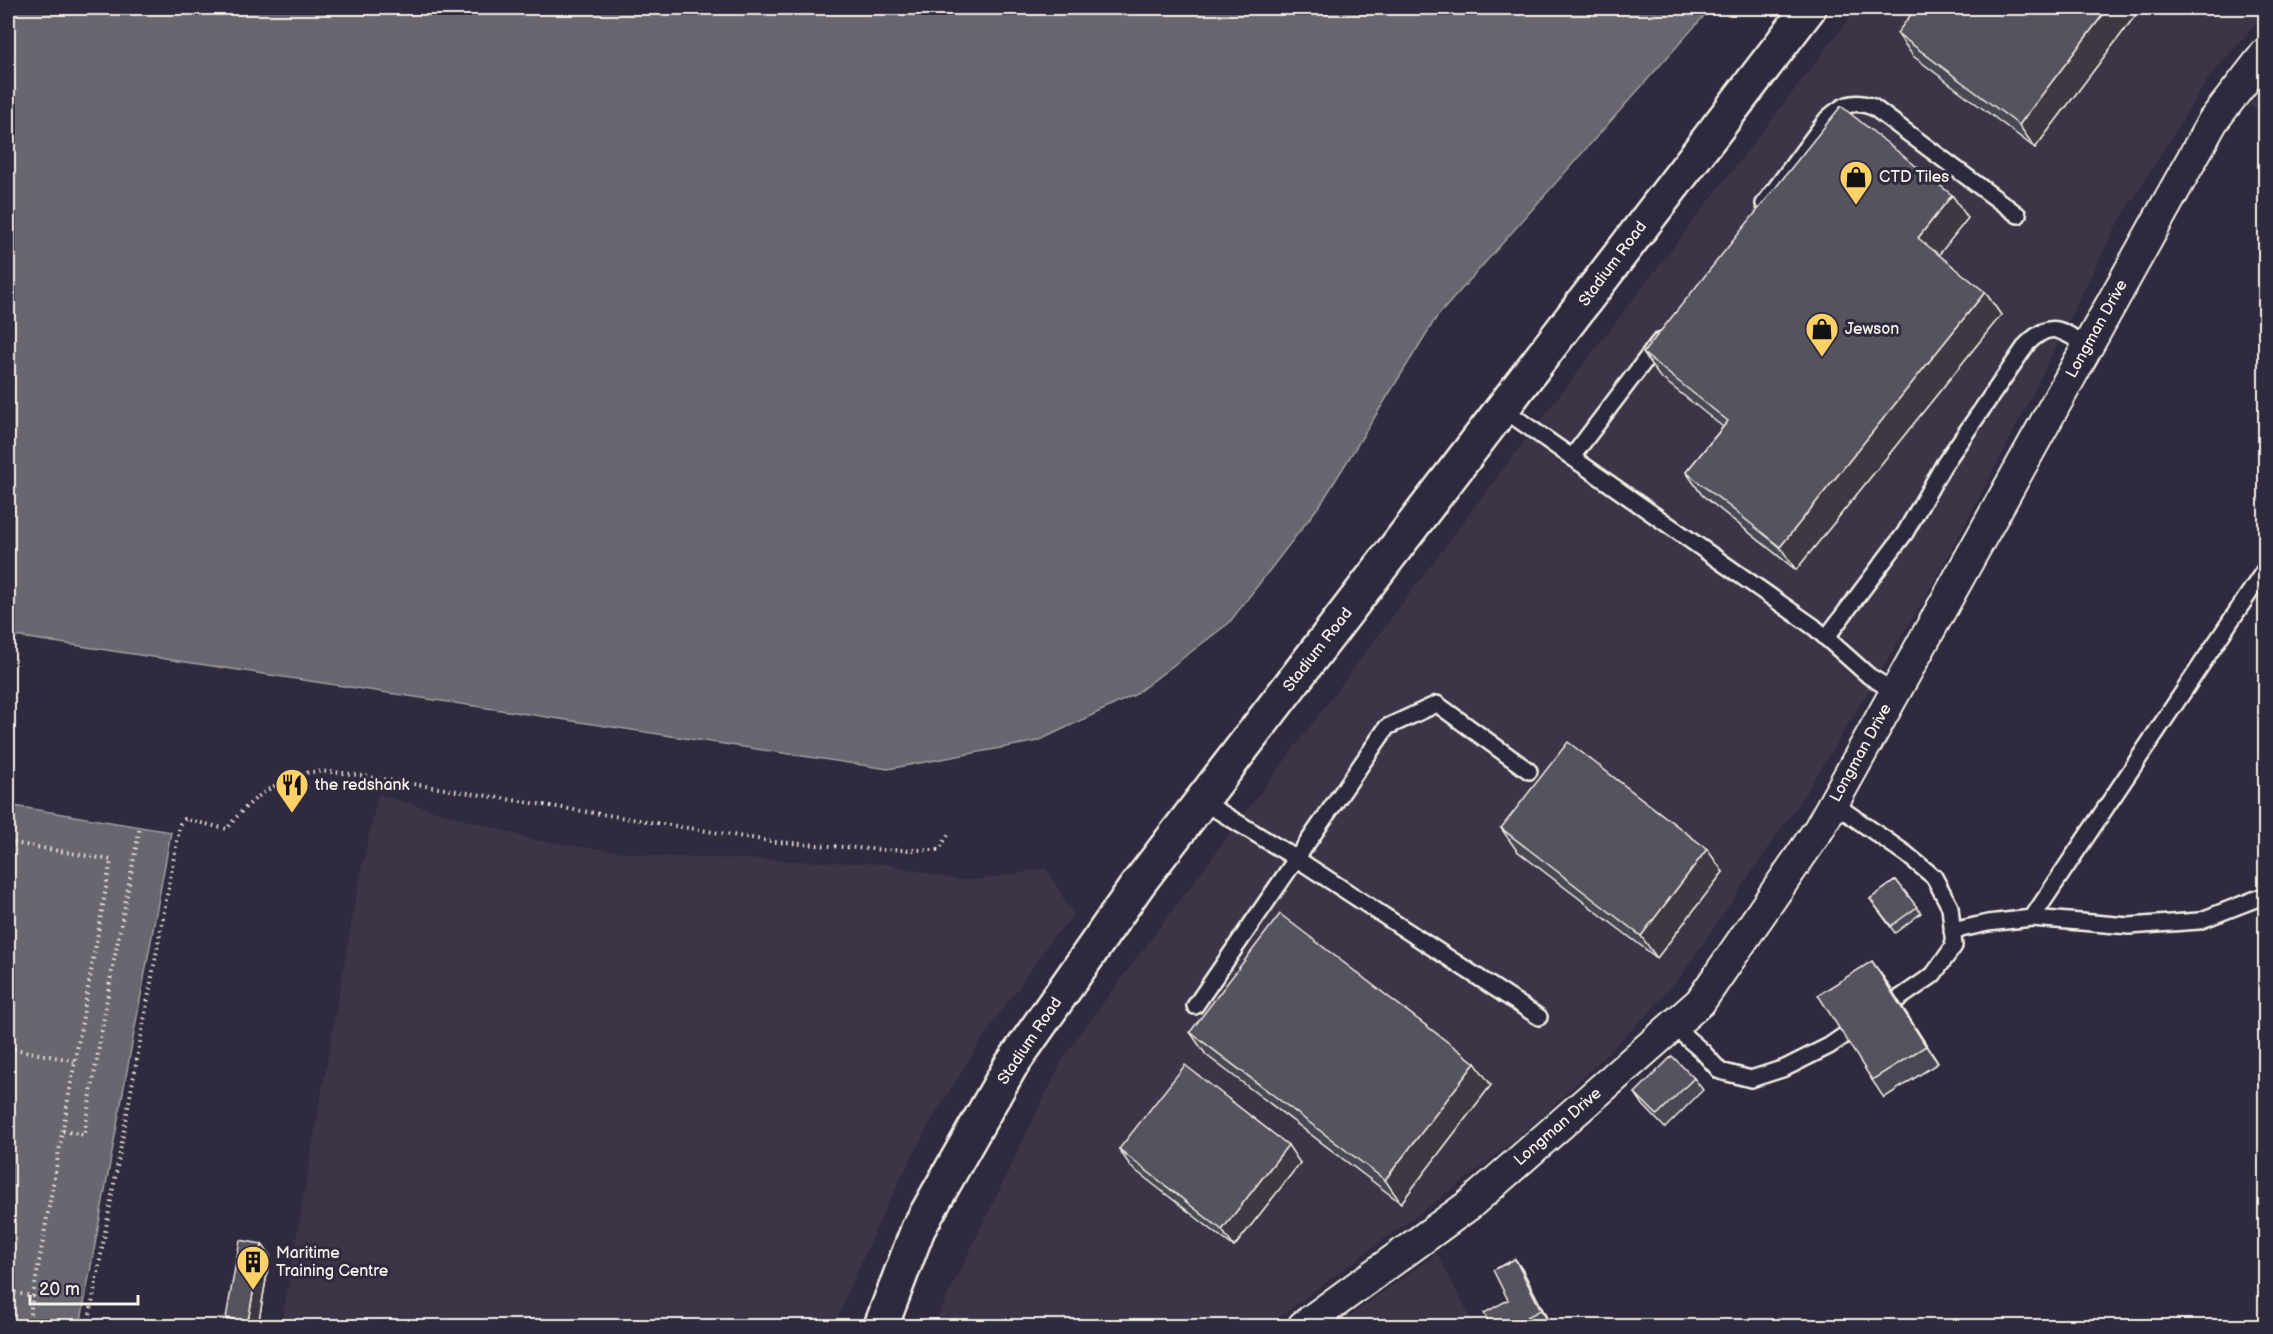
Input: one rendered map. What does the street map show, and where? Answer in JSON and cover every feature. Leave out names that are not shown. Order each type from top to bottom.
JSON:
[{"type":"street","name":"Stadium Road","points":[[881,1326],[918,1229],[1010,1067],[1138,884],[1809,8]]},
{"type":"street","name":"Longman Drive","points":[[1304,1326],[1469,1205],[1700,1002],[1819,830],[2213,121],[2265,53]]},
{"type":"lane","points":[[1756,213],[1827,119],[1837,109],[1849,103],[1862,103],[1873,107],[2018,215]]},
{"type":"lane","points":[[1572,457],[1671,326]]},
{"type":"lane","points":[[1826,638],[1905,533],[1943,466],[2027,344],[2037,334],[2052,328],[2088,346]]},
{"type":"lane","points":[[1503,409],[1814,627],[1869,676],[1895,692]]},
{"type":"lane","points":[[2032,918],[2265,568]]},
{"type":"lane","points":[[1195,1006],[1387,727],[1437,704],[1529,771]]},
{"type":"lane","points":[[1202,801],[1297,859],[1539,1017]]},
{"type":"lane","points":[[1673,1026],[1702,1051],[1720,1071],[1751,1079],[1785,1068],[1829,1046],[1933,975],[1954,946],[1950,907],[1934,877],[1906,854],[1833,803]]},
{"type":"lane","points":[[1952,931],[1988,922],[2032,918],[2129,926],[2199,921],[2265,895]]},
{"type":"path","points":[[88,1326],[180,824],[184,819],[228,830],[250,804],[288,778],[313,772],[334,772],[776,842],[884,850],[939,850],[948,835]]},
{"type":"path","points":[[63,1131],[84,1135],[111,976],[140,827]]},
{"type":"path","points":[[8,842],[111,860],[28,1326]]},
{"type":"path","points":[[8,1048],[75,1061]]},
{"type":"path","points":[[8,1292],[33,1296]]},
{"type":"shaded area","points":[[8,8],[1711,8],[1436,318],[1322,502],[1229,623],[1134,695],[1038,741],[888,769],[8,635]]},
{"type":"shaded area","points":[[1857,8],[2265,8],[2265,12],[2208,79],[2115,228],[2006,447],[1927,595],[1808,790],[1684,972],[1649,1013],[1546,1113],[1481,1168],[1267,1326],[933,1326],[1061,1063],[1076,1039],[1503,469]]},
{"type":"shaded area","points":[[2265,89],[2265,116],[2249,105]]},
{"type":"shaded area","points":[[378,794],[538,841],[656,856],[886,864],[959,880],[985,879],[1046,868],[1068,906],[1075,913],[1053,938],[981,1041],[930,1123],[888,1203],[835,1326],[281,1326],[356,896]]},
{"type":"shaded area","points":[[8,805],[171,832],[80,1326],[8,1326]]},
{"type":"shaded area","points":[[1437,1253],[1475,1326],[1336,1326]]},
{"type":"building","points":[[1916,8],[2108,8],[2019,125],[1897,33]]},
{"type":"building","points":[[1841,106],[1952,195],[1918,238],[1985,292],[1780,547],[1686,472],[1728,421],[1643,353]]},
{"type":"building","points":[[1568,742],[1707,849],[1641,936],[1501,828]]},
{"type":"building","points":[[1896,880],[1917,907],[1891,926],[1870,899]]},
{"type":"building","points":[[1280,914],[1475,1063],[1385,1180],[1190,1032]]},
{"type":"building","points":[[1872,961],[1926,1046],[1872,1080],[1818,995]]},
{"type":"building","points":[[1672,1056],[1694,1078],[1657,1115],[1635,1093]]},
{"type":"building","points":[[1185,1065],[1288,1145],[1222,1230],[1119,1149]]},
{"type":"building","points":[[240,1240],[262,1244],[248,1321],[226,1318]]},
{"type":"building","points":[[1515,1259],[1541,1310],[1509,1326],[1491,1326],[1484,1313],[1508,1300],[1493,1270]]},
{"type":"place","name":"CTD Tiles","points":[[1856,206]]},
{"type":"place","name":"Jewson","points":[[1822,358]]},
{"type":"place","name":"the redshank","points":[[292,814]]},
{"type":"place","name":"Maritime Training Centre","points":[[253,1291]]}]
